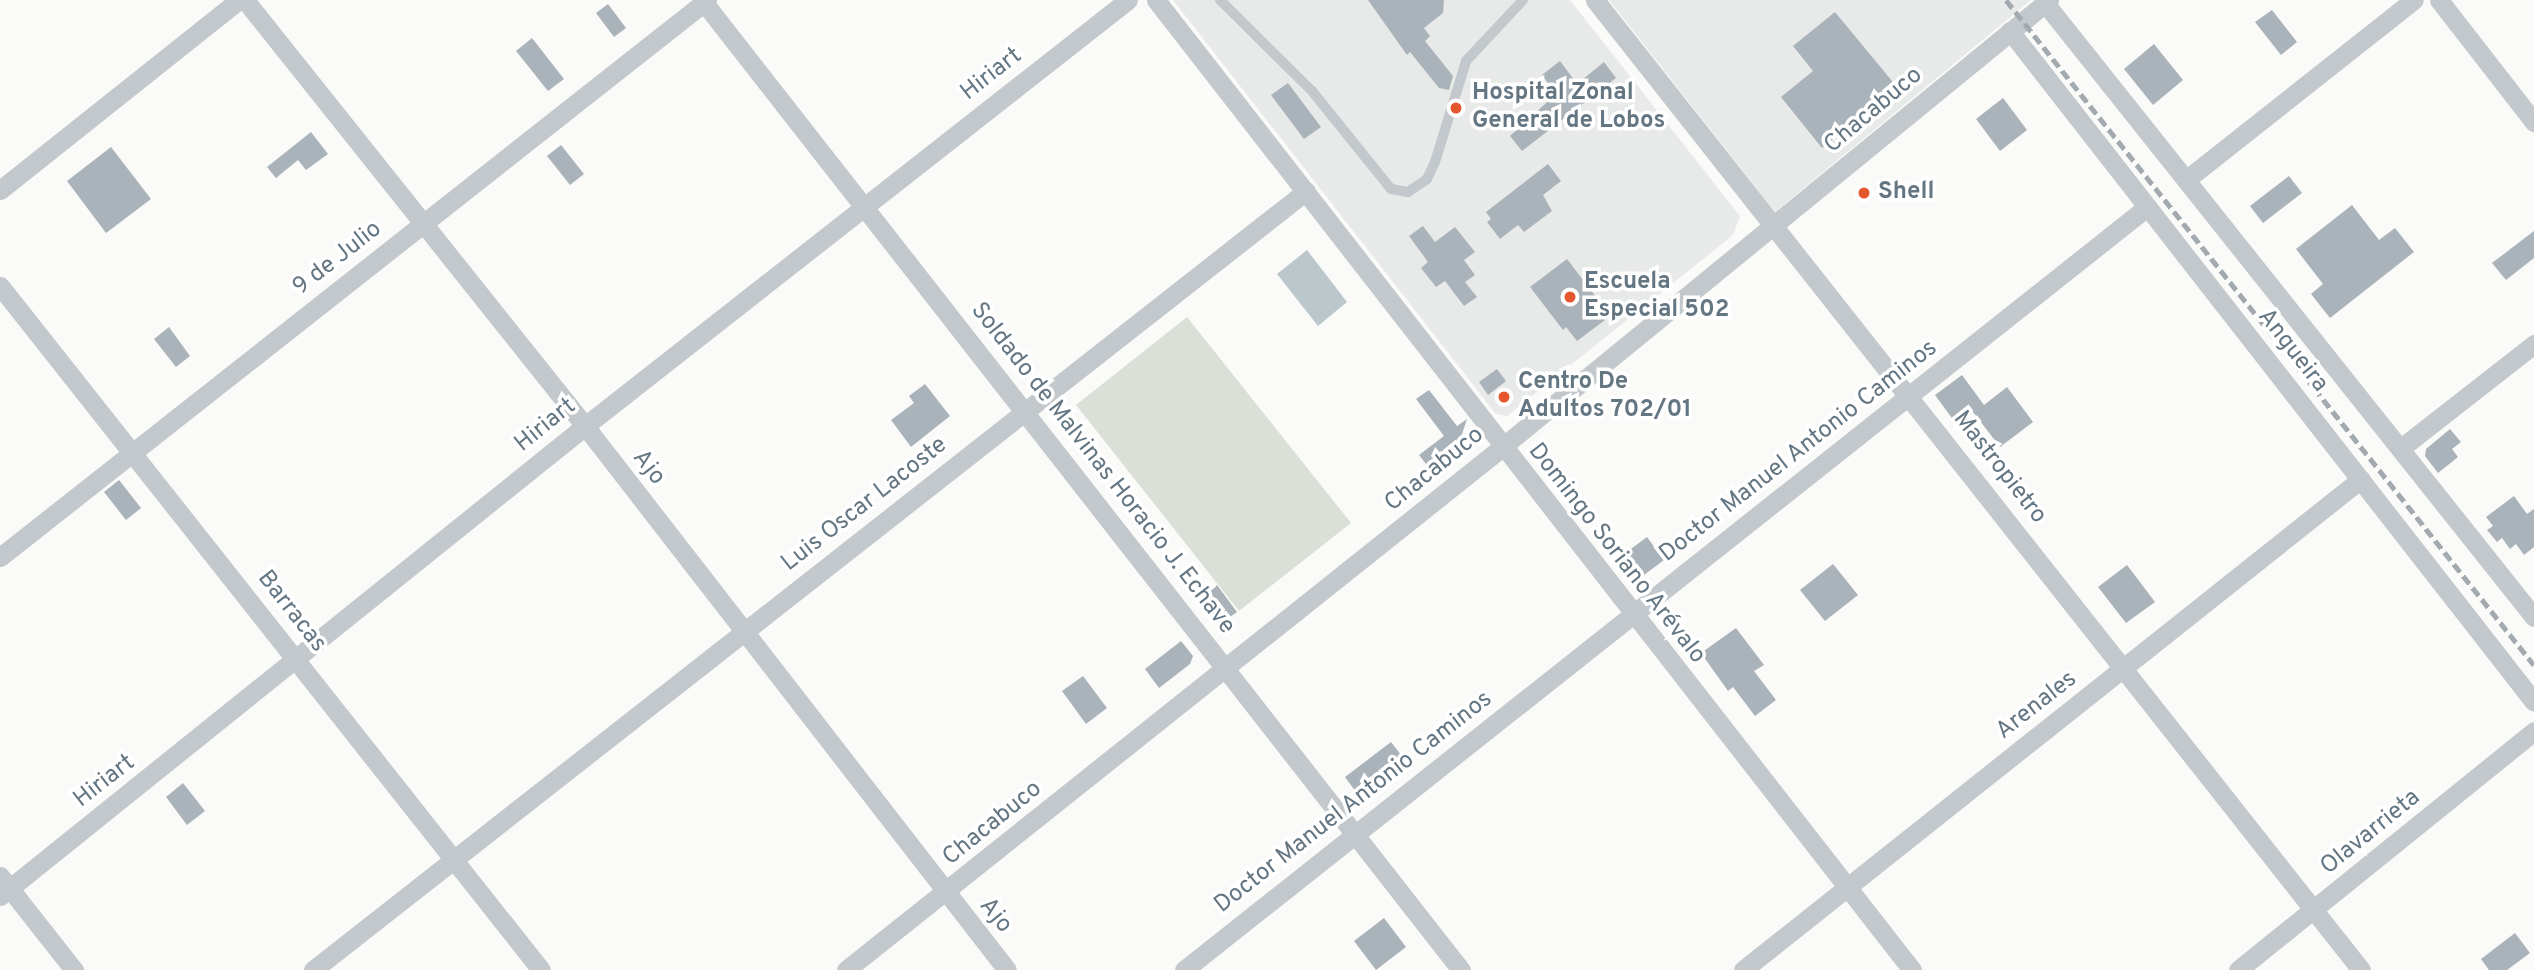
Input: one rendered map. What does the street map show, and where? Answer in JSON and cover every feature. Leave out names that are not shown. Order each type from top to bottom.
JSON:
[{"type":"street","points":[[0,190],[239,0]]},
{"type":"street","name":"Ajo","points":[[245,0],[585,426],[1007,970]]},
{"type":"street","name":"Hiriart","points":[[3,887],[297,660],[585,426],[1128,0]]},
{"type":"street","name":"Domingo Soriano Arévalo","points":[[1156,0],[1632,615],[1912,970]]},
{"type":"street","name":"Mastropietro","points":[[1595,0],[1773,227],[1911,395],[2361,970]]},
{"type":"street","points":[[2187,179],[2414,0]]},
{"type":"street","points":[[2439,0],[2534,122]]},
{"type":"street","name":"9 de Julio","points":[[0,557],[704,1]]},
{"type":"street","name":"Soldado de Malvinas Horacio J. Echave","points":[[704,1],[1461,970]]},
{"type":"street","name":"Chacabuco","points":[[846,970],[946,894],[1502,448],[2047,1]]},
{"type":"street","name":"Angueira","points":[[2047,1],[2534,617]]},
{"type":"street","name":"Angueira","points":[[2010,31],[2534,702]]},
{"type":"street","name":"Luis Oscar Lacoste","points":[[313,970],[1306,191]]},
{"type":"street","name":"Doctor Manuel Antonio Caminos","points":[[1184,970],[2147,207]]},
{"type":"street","name":"Barracas","points":[[0,286],[541,970]]},
{"type":"street","points":[[2401,448],[2534,344]]},
{"type":"street","name":"Arenales","points":[[1743,970],[2361,479]]},
{"type":"street","name":"Olavarrieta","points":[[2238,970],[2534,731]]},
{"type":"street","points":[[3,887],[74,970]]},
{"type":"lane","points":[[1220,0],[1312,91],[1391,189],[1408,192],[1431,170],[1466,61],[1523,0]]},
{"type":"shaded area","name":"Hospital Zonal General de Lobos","points":[[1173,0],[1570,0],[1740,216],[1733,235],[1507,416],[1496,414]]},
{"type":"shaded area","points":[[1609,0],[2031,0],[1775,212]]},
{"type":"shaded area","points":[[1307,250],[1347,302],[1318,326],[1277,274]]},
{"type":"shaded area","points":[[1187,317],[1351,523],[1239,611],[1076,405]]},
{"type":"building","points":[[1368,0],[1444,0],[1443,13],[1424,28],[1430,36],[1425,41],[1453,76],[1449,90],[1439,88],[1410,52],[1407,55]]},
{"type":"building","points":[[608,4],[626,28],[614,37],[596,13]]},
{"type":"building","points":[[2272,10],[2297,42],[2281,55],[2255,22]]},
{"type":"building","points":[[1835,12],[1897,87],[1822,148],[1781,97],[1813,71],[1793,46]]},
{"type":"building","points":[[532,38],[564,79],[548,91],[516,51]]},
{"type":"building","points":[[2154,44],[2183,80],[2153,105],[2124,69]]},
{"type":"building","points":[[1560,61],[1577,84],[1604,62],[1616,78],[1522,151],[1510,136],[1556,94],[1542,75]]},
{"type":"building","points":[[1288,83],[1321,127],[1304,139],[1271,95]]},
{"type":"building","points":[[2003,98],[2027,130],[2000,151],[1976,119]]},
{"type":"building","points":[[311,132],[328,154],[306,170],[298,160],[276,178],[267,167]]},
{"type":"building","points":[[561,145],[584,174],[570,185],[547,156]]},
{"type":"building","points":[[111,147],[151,199],[106,233],[67,181]]},
{"type":"building","points":[[1548,164],[1561,181],[1543,195],[1552,211],[1524,232],[1518,225],[1500,239],[1487,222],[1491,219],[1486,212]]},
{"type":"building","points":[[2289,176],[2302,193],[2263,223],[2250,206]]},
{"type":"building","points":[[2352,205],[2379,240],[2395,228],[2414,252],[2330,318],[2311,294],[2323,284],[2296,249]]},
{"type":"building","points":[[1423,226],[1435,242],[1455,227],[1475,252],[1464,260],[1475,275],[1465,282],[1477,297],[1464,306],[1445,281],[1436,287],[1421,268],[1428,262],[1409,236]]},
{"type":"building","points":[[2534,231],[2534,258],[2506,280],[2492,263]]},
{"type":"building","points":[[1567,259],[1600,302],[1594,306],[1605,320],[1577,341],[1566,327],[1563,330],[1530,287]]},
{"type":"building","points":[[169,327],[190,356],[176,367],[154,339]]},
{"type":"building","points":[[1497,369],[1506,381],[1488,395],[1479,382]]},
{"type":"building","points":[[1962,375],[1984,405],[2007,387],[2033,422],[2000,447],[1973,412],[1957,425],[1935,395]]},
{"type":"building","points":[[925,384],[950,416],[911,447],[891,420],[914,403],[909,396]]},
{"type":"building","points":[[1429,390],[1457,426],[1467,419],[1456,452],[1430,469],[1419,455],[1444,436],[1416,399]]},
{"type":"building","points":[[2450,429],[2461,442],[2452,449],[2458,457],[2438,473],[2425,456],[2426,449]]},
{"type":"building","points":[[119,480],[141,508],[126,520],[104,492]]},
{"type":"building","points":[[2514,496],[2527,514],[2534,509],[2534,547],[2524,555],[2516,544],[2510,549],[2502,538],[2497,542],[2487,530],[2493,526],[2486,517]]},
{"type":"building","points":[[1647,537],[1664,560],[1644,575],[1639,568],[1628,576],[1616,560]]},
{"type":"building","points":[[1833,564],[1858,595],[1825,621],[1800,590]]},
{"type":"building","points":[[2127,565],[2155,602],[2126,623],[2098,587]]},
{"type":"building","points":[[1217,585],[1237,612],[1223,622],[1203,596]]},
{"type":"building","points":[[1736,628],[1764,665],[1754,671],[1776,700],[1755,716],[1733,687],[1728,691],[1701,653]]},
{"type":"building","points":[[1181,641],[1193,656],[1190,664],[1159,688],[1145,669]]},
{"type":"building","points":[[1083,676],[1107,708],[1086,724],[1062,691]]},
{"type":"building","points":[[1391,742],[1405,760],[1362,792],[1356,792],[1345,777]]},
{"type":"building","points":[[183,783],[205,811],[187,825],[166,797]]},
{"type":"building","points":[[1384,918],[1406,947],[1376,970],[1354,941]]},
{"type":"building","points":[[2515,933],[2530,953],[2507,970],[2489,970],[2481,959]]},
{"type":"railway","points":[[2006,0],[2534,665]]},
{"type":"place","name":"Hospital Zonal General de Lobos","points":[[1456,108]]},
{"type":"place","name":"Shell","points":[[1864,193]]},
{"type":"place","name":"Escuela Especial 502","points":[[1570,297]]},
{"type":"place","name":"Centro De Adultos 702/01","points":[[1504,397]]}]
